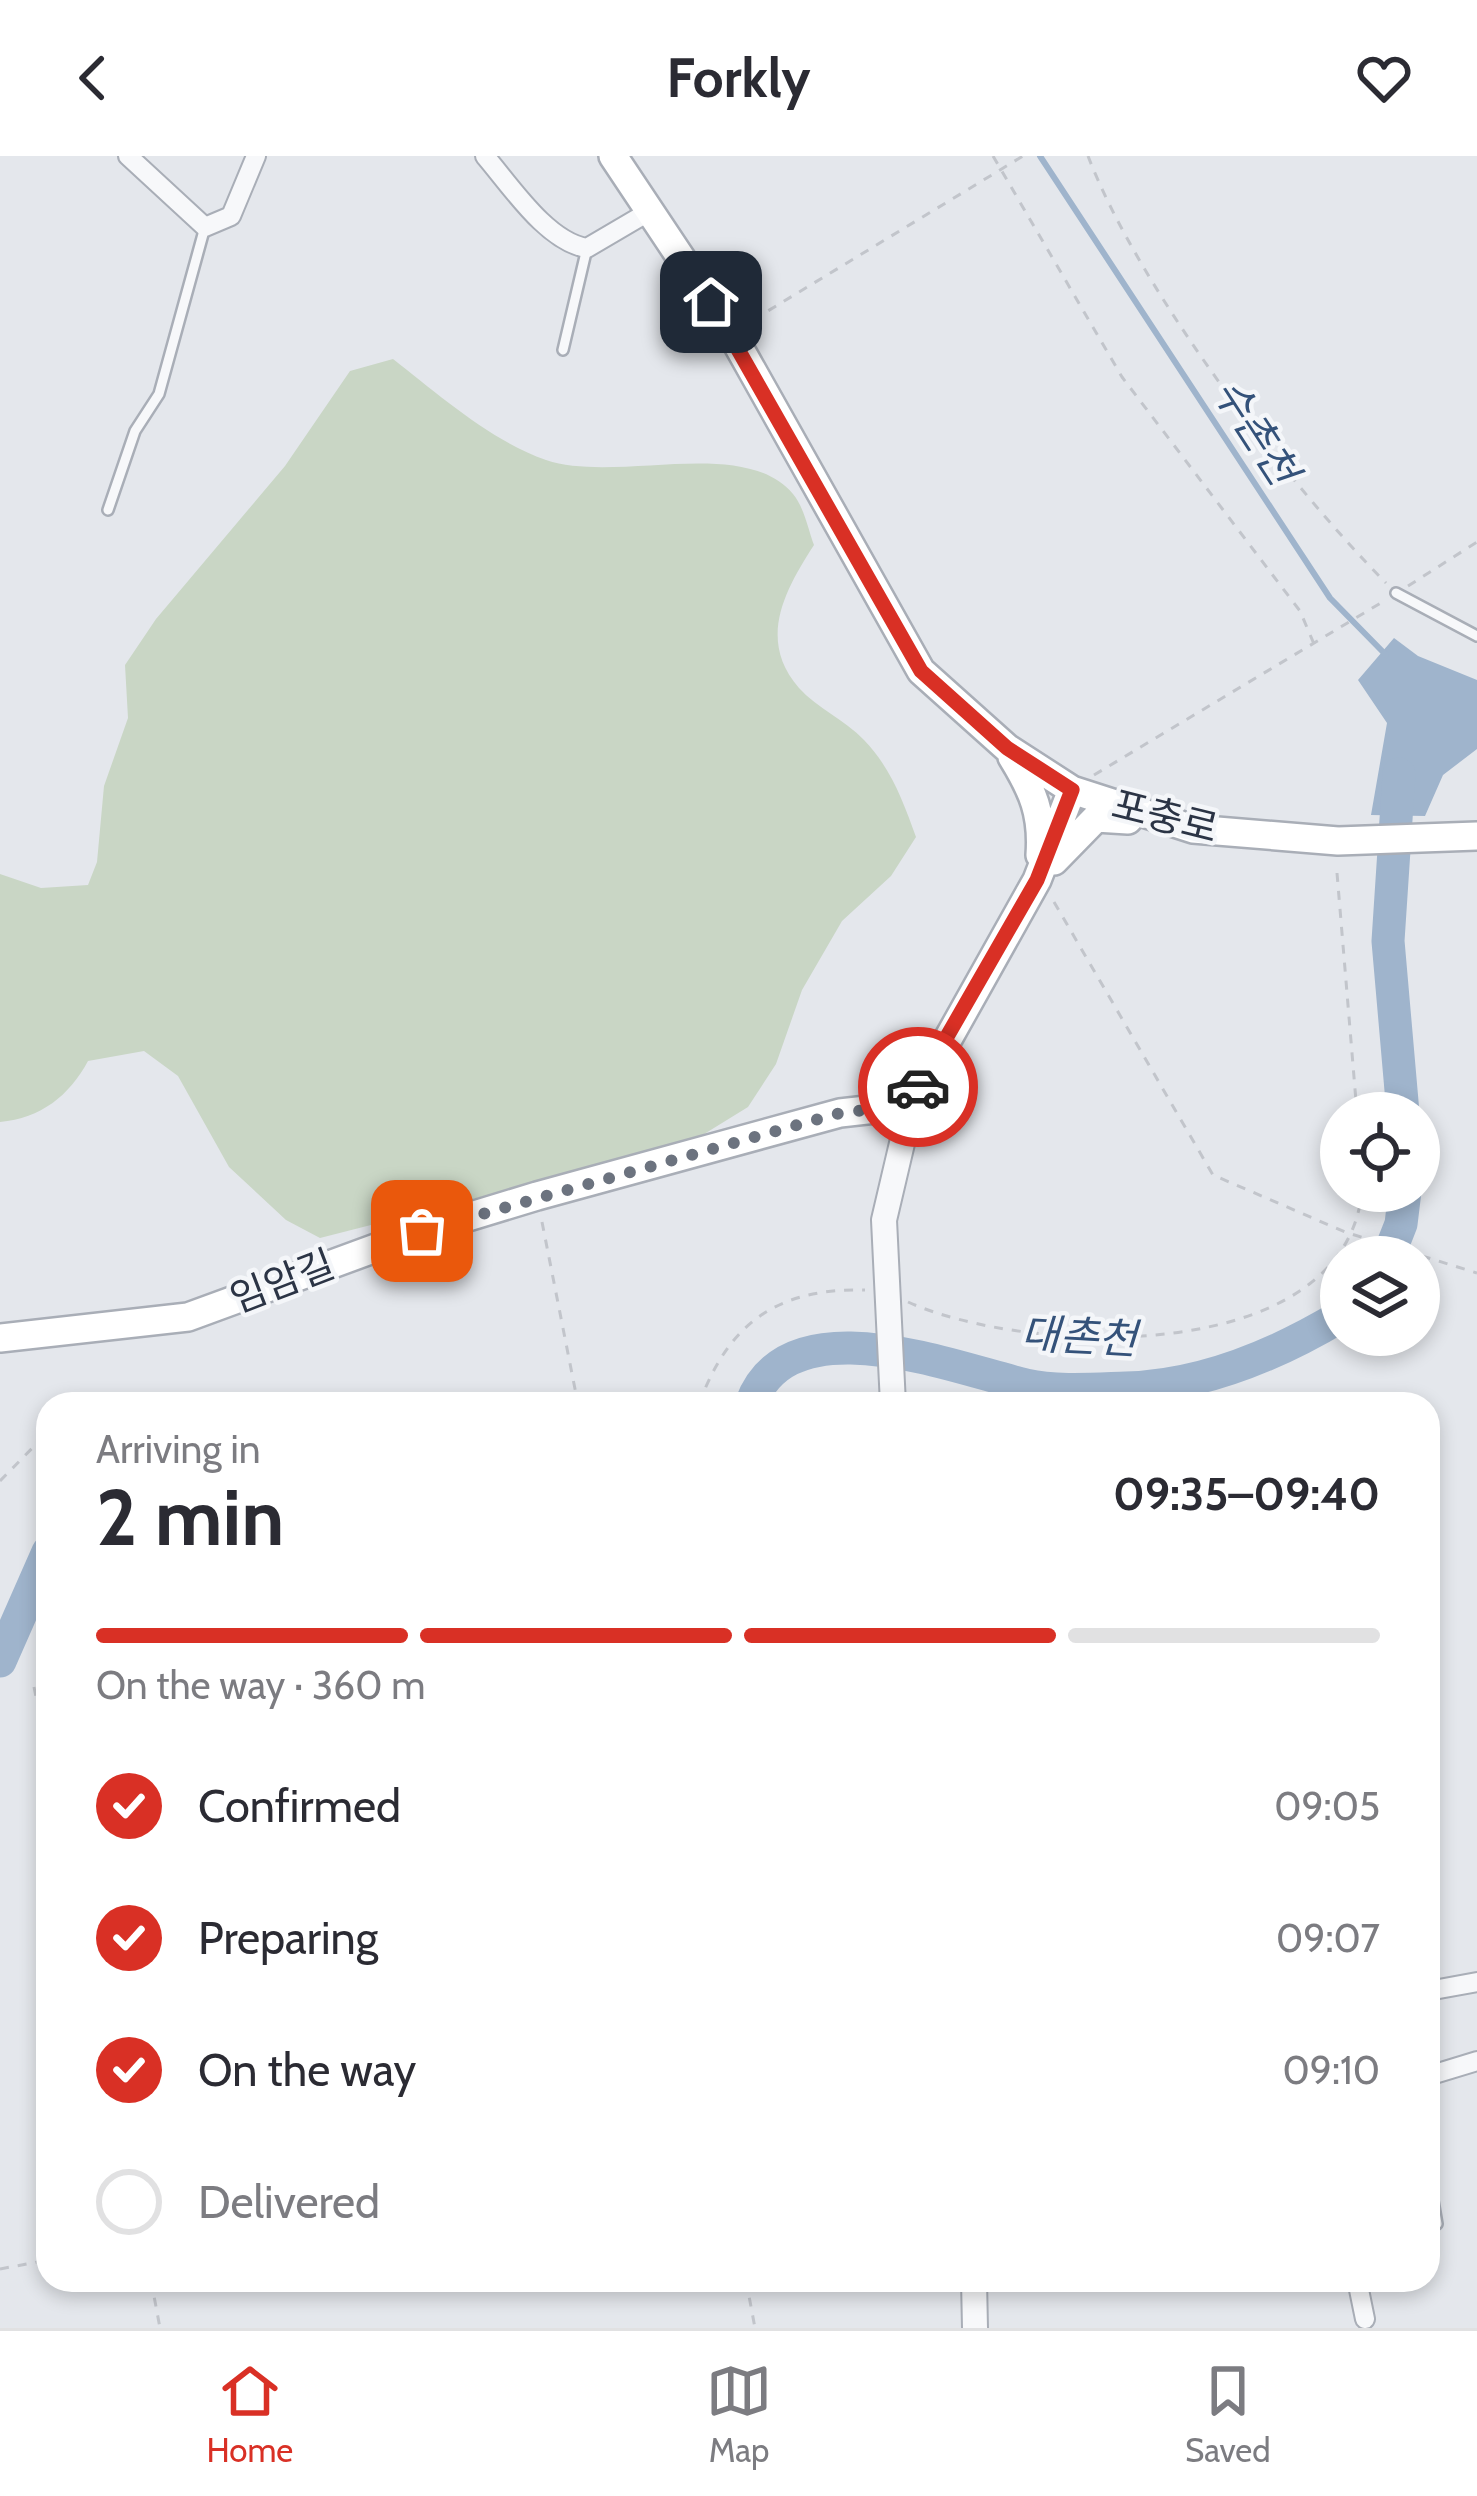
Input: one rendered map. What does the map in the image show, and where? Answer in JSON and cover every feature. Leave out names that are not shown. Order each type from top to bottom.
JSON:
[{"type":"main road","name":"포충로","points":[[613,156],[731,333],[921,671],[1007,748],[1072,790],[1193,829],[1338,841],[1477,836]]},
{"type":"main road","points":[[1007,748],[1036,796],[1042,820],[1037,880]]},
{"type":"main road","points":[[910,1105],[1037,880],[1072,790]]},
{"type":"main road","points":[[1037,880],[1084,825],[1096,818],[1124,822],[1142,815]]},
{"type":"main road","name":"임암길","points":[[0,1338],[188,1317],[422,1231],[537,1196],[840,1113],[910,1105]]},
{"type":"street","points":[[128,156],[205,227],[231,216],[256,156]]},
{"type":"street","points":[[485,156],[557,233],[587,248],[650,211]]},
{"type":"street","points":[[892,1392],[884,1294],[886,1202],[910,1105]]},
{"type":"street","points":[[1440,1989],[1477,1982]]},
{"type":"street","points":[[1440,2072],[1477,2061]]},
{"type":"street","points":[[974,2292],[975,2328]]},
{"type":"street","points":[[1359,2292],[1365,2319]]},
{"type":"lane","points":[[108,510],[135,431],[159,394],[205,227]]},
{"type":"lane","points":[[563,350],[587,248]]},
{"type":"lane","points":[[1396,593],[1477,636]]},
{"type":"path","points":[[993,156],[1122,377],[1300,611],[1314,644]]},
{"type":"path","points":[[731,333],[1023,156]]},
{"type":"path","points":[[1088,156],[1145,265],[1216,371],[1286,467],[1396,593],[1477,542]]},
{"type":"path","points":[[1072,790],[1382,602]]},
{"type":"path","points":[[1337,873],[1355,1092]]},
{"type":"path","points":[[1037,880],[1213,1175],[1353,1235],[1477,1273]]},
{"type":"path","points":[[537,1196],[576,1392]]},
{"type":"path","points":[[705,1392],[727,1350],[764,1311],[802,1296],[884,1294],[941,1315],[1007,1330],[1090,1338],[1245,1319],[1283,1304],[1316,1276],[1353,1235],[1358,1212]]},
{"type":"path","points":[[0,1481],[36,1444]]},
{"type":"path","points":[[34,1687],[36,1697]]},
{"type":"path","points":[[0,2269],[36,2262]]},
{"type":"path","points":[[153,2292],[160,2328]]},
{"type":"path","points":[[748,2292],[755,2328]]},
{"type":"green space","points":[[393,359],[485,429],[546,460],[575,466],[743,467],[771,477],[793,494],[814,545],[780,615],[778,634],[786,670],[799,688],[856,733],[882,762],[916,837],[891,876],[842,921],[802,990],[776,1064],[748,1107],[688,1144],[320,1238],[286,1220],[229,1167],[178,1076],[144,1051],[88,1061],[52,1103],[28,1116],[0,1122],[0,874],[41,888],[88,885],[97,862],[104,786],[128,718],[125,665],[156,619],[285,466],[350,371]]},
{"type":"water","points":[[1394,638],[1418,656],[1477,680],[1477,749],[1443,775],[1425,816],[1371,815],[1387,723],[1358,680]]},
{"type":"waterway","name":"수촌천","points":[[1040,156],[1330,598],[1386,655]]},
{"type":"waterway","name":"대촌천","points":[[1399,774],[1388,941],[1401,1092]]},
{"type":"waterway","name":"대촌천","points":[[1396,1236],[1402,1212]]},
{"type":"waterway","name":"대촌천","points":[[759,1392],[771,1373],[800,1355],[835,1348],[917,1356],[1038,1387],[1155,1386],[1238,1366],[1320,1327]]},
{"type":"waterway","name":"대촌천","points":[[0,1661],[36,1579]]},
{"type":"way so far","points":[[422,1231],[840,1113],[910,1105],[918,1087]]},
{"type":"route","points":[[711,302],[921,671],[1007,748],[1072,790],[1037,880],[918,1087]]}]
